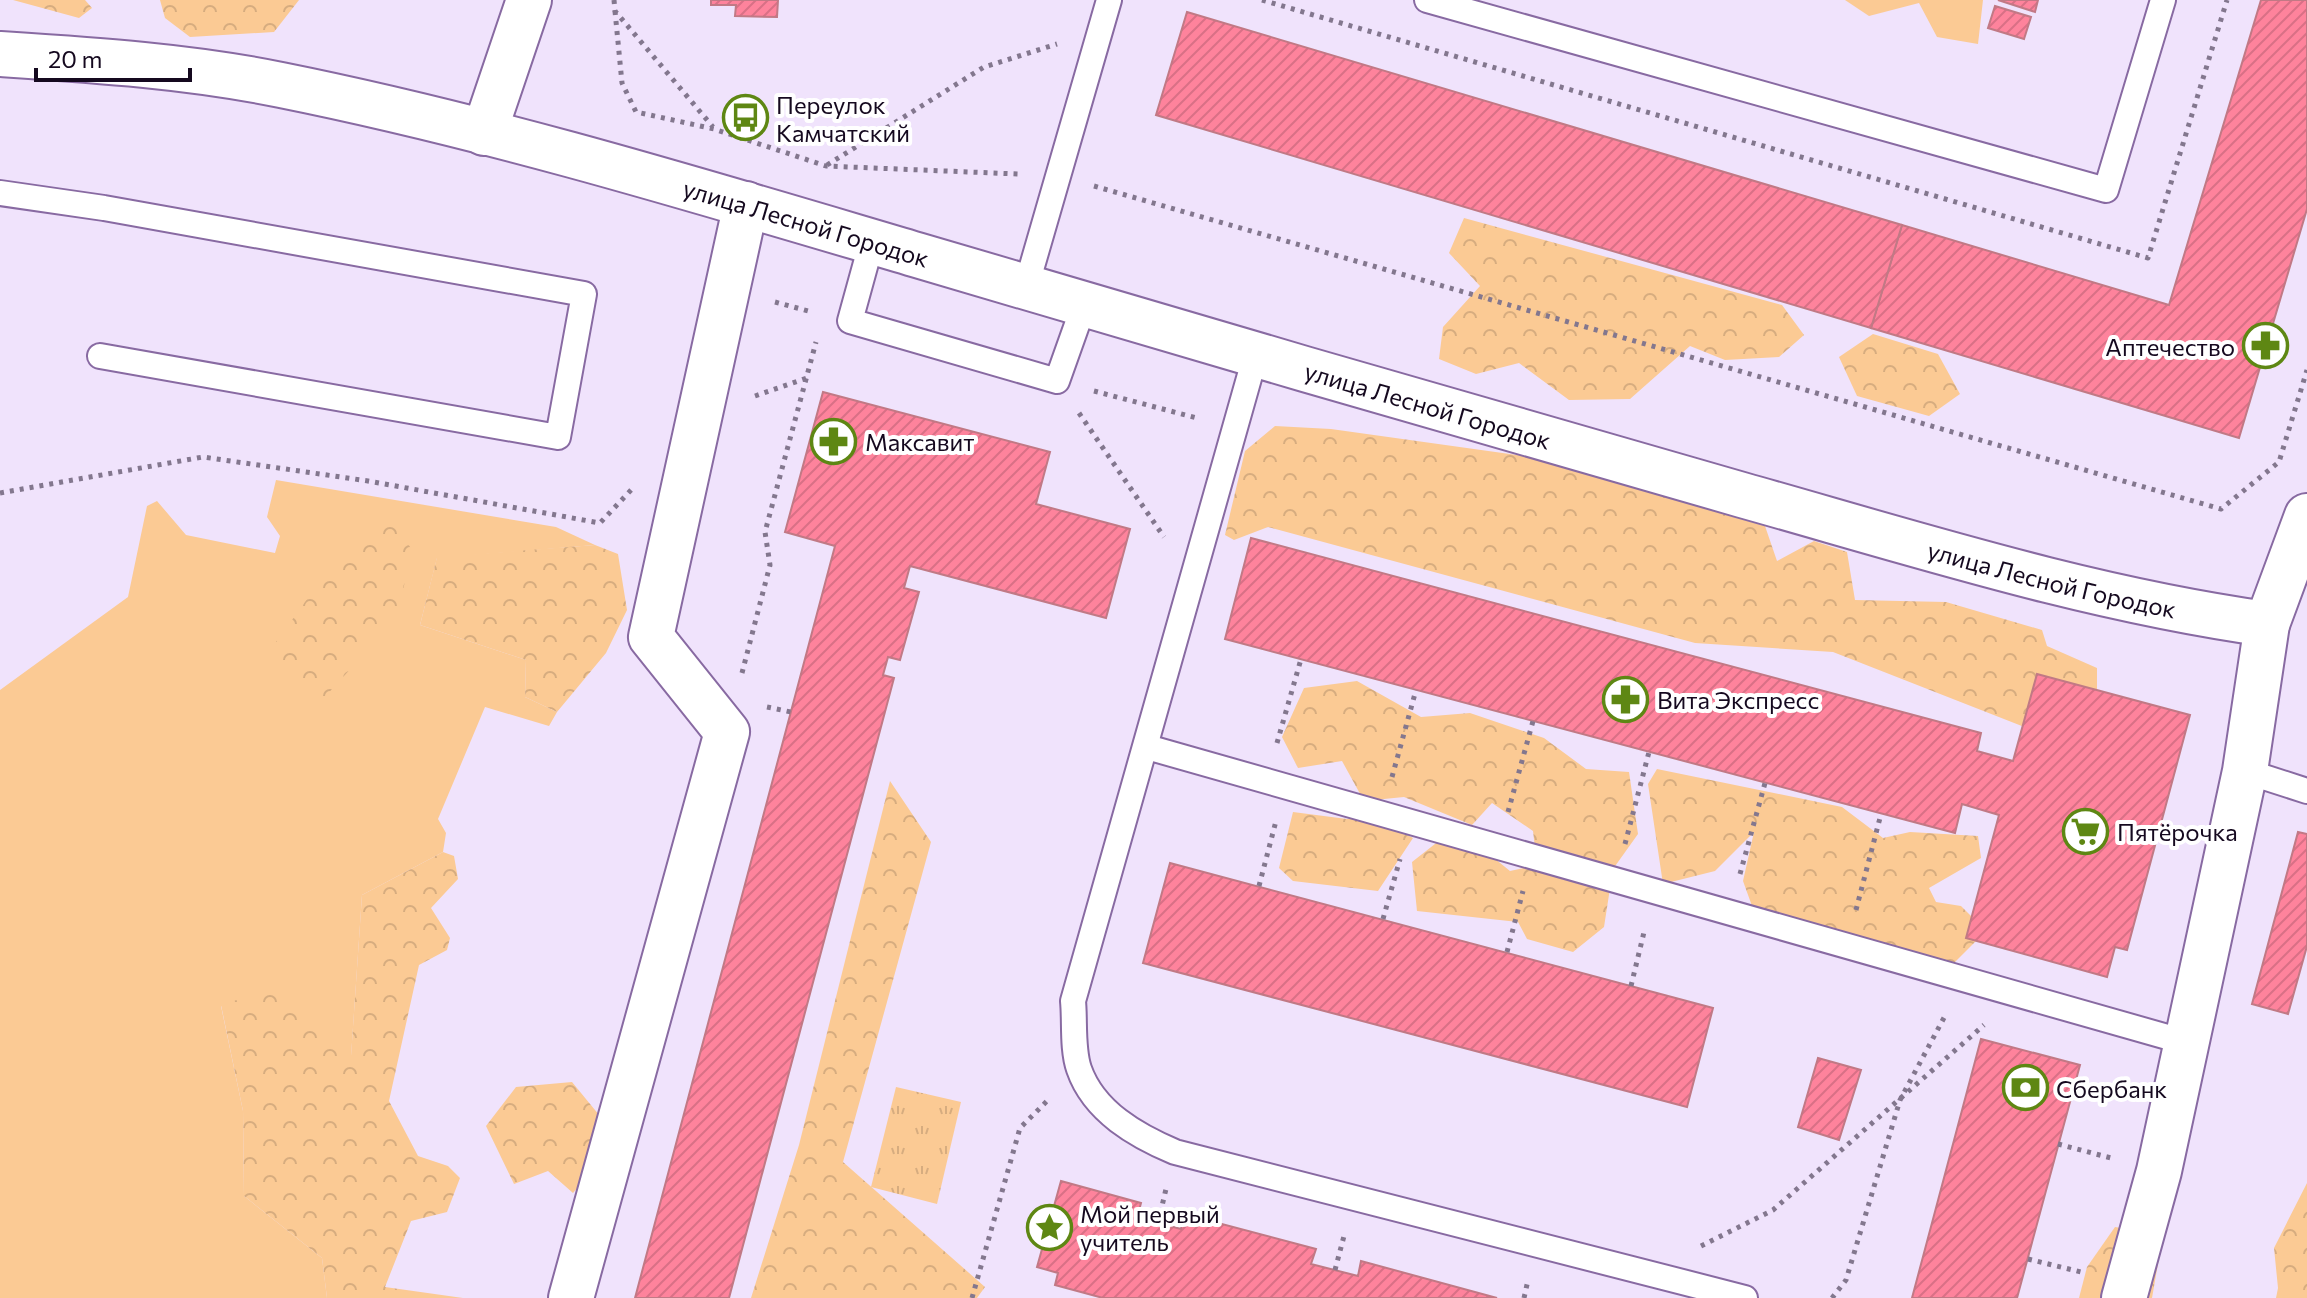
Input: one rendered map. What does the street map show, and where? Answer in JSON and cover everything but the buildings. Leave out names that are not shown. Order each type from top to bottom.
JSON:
[{"type":"street","points":[[484,133],[529,0]]},
{"type":"street","name":"улица Лесной Городок","points":[[0,54],[116,62],[277,84],[484,133],[746,204],[1255,357],[2076,589],[2173,611],[2267,624]]},
{"type":"street","points":[[571,1298],[727,732],[651,637],[746,204]]},
{"type":"street","points":[[2124,1298],[2159,1171],[2245,771],[2267,624],[2307,516]]},
{"type":"lane","points":[[1026,287],[1109,0]]},
{"type":"lane","points":[[1427,0],[2106,190],[2163,0]]},
{"type":"lane","points":[[0,193],[584,294],[558,437],[100,356]]},
{"type":"lane","points":[[872,241],[850,321],[1057,381],[1084,305]]},
{"type":"lane","points":[[1255,357],[1073,1001],[1079,1069],[1106,1110],[1136,1135],[1175,1152],[1745,1298]]},
{"type":"lane","points":[[1147,747],[2185,1042]]},
{"type":"lane","points":[[2245,771],[2307,791]]},
{"type":"path","points":[[614,0],[622,83],[636,112],[714,129],[826,166],[1058,176],[2221,509],[2279,462],[2307,370]]},
{"type":"path","points":[[615,11],[714,129]]},
{"type":"path","points":[[826,166],[984,67],[1100,30]]},
{"type":"path","points":[[728,289],[850,321]]},
{"type":"path","points":[[727,732],[770,565],[765,532],[824,315]]},
{"type":"path","points":[[700,416],[807,378]]},
{"type":"path","points":[[1057,381],[1235,428]]},
{"type":"path","points":[[1057,381],[1194,581]]},
{"type":"path","points":[[0,493],[203,457],[368,481],[600,523],[640,480]]},
{"type":"path","points":[[1259,886],[1301,659]]},
{"type":"path","points":[[1382,813],[1416,690]]},
{"type":"path","points":[[1499,846],[1533,721]]},
{"type":"path","points":[[1616,879],[1649,752]]},
{"type":"path","points":[[1731,911],[1765,783]]},
{"type":"path","points":[[1847,944],[1881,814]]},
{"type":"path","points":[[1383,919],[1410,821]]},
{"type":"path","points":[[1507,952],[1532,855]]},
{"type":"path","points":[[1631,986],[1655,890]]},
{"type":"path","points":[[1832,1298],[1846,1280],[1900,1100],[1965,978]]},
{"type":"path","points":[[1648,1273],[1773,1210],[1985,1024]]},
{"type":"path","points":[[972,1298],[1020,1128],[1079,1069]]},
{"type":"green space","points":[[13,0],[85,0],[92,8],[79,18]]},
{"type":"green space","points":[[160,0],[299,0],[274,32],[190,37],[165,18]]},
{"type":"green space","points":[[1845,0],[1983,0],[1978,44],[1937,37],[1919,3],[1869,16]]},
{"type":"green space","points":[[1464,218],[1782,305],[1804,335],[1779,357],[1725,360],[1690,346],[1630,399],[1569,400],[1519,363],[1476,374],[1439,359],[1443,327],[1480,286],[1449,253]]},
{"type":"green space","points":[[1873,334],[1938,354],[1960,394],[1929,416],[1857,396],[1839,357]]},
{"type":"green space","points":[[1275,426],[1331,429],[1524,456],[1765,526],[1777,561],[1814,541],[1847,552],[1855,600],[1946,602],[2042,630],[2047,646],[2097,668],[2097,712],[2032,730],[1833,652],[1695,643],[1268,527],[1234,540],[1225,535],[1245,451]]},
{"type":"green space","points":[[276,480],[556,527],[595,545],[437,558],[420,625],[526,660],[525,697],[557,712],[549,726],[485,707],[438,819],[446,833],[443,852],[362,895],[351,1057],[221,1006],[243,1111],[244,1196],[322,1258],[327,1298],[0,1298],[0,690],[128,597],[147,506],[157,501],[186,535],[275,553],[280,536],[267,517]]},
{"type":"green space","points":[[392,522],[413,551],[395,620],[323,699],[263,660],[347,544]]},
{"type":"green space","points":[[595,545],[618,554],[627,610],[606,653],[557,712],[525,697],[526,660],[420,625],[437,557]]},
{"type":"green space","points":[[1357,681],[1421,717],[1470,713],[1544,738],[1586,769],[1629,772],[1638,834],[1613,869],[1604,927],[1573,952],[1527,939],[1518,922],[1417,911],[1412,862],[1440,840],[1473,841],[1510,871],[1537,865],[1533,831],[1492,803],[1472,825],[1404,797],[1364,801],[1342,761],[1298,768],[1282,737],[1304,688]]},
{"type":"green space","points":[[1657,769],[1842,807],[1883,838],[1910,832],[1978,836],[1981,858],[1929,888],[1936,902],[1961,906],[1986,931],[1939,978],[1923,979],[1913,950],[1884,965],[1793,918],[1752,906],[1743,881],[1754,832],[1715,871],[1663,884],[1648,784]]},
{"type":"green space","points":[[890,781],[931,842],[843,1162],[985,1287],[977,1298],[751,1298],[799,1145]]},
{"type":"green space","points":[[1293,812],[1347,819],[1373,817],[1413,838],[1378,891],[1293,881],[1279,868]]},
{"type":"green space","points":[[443,852],[454,856],[458,879],[431,908],[450,938],[447,950],[419,965],[389,1101],[418,1156],[448,1166],[460,1178],[447,1212],[411,1221],[385,1287],[463,1298],[327,1298],[322,1258],[244,1196],[243,1111],[221,1005],[287,984],[351,1056],[362,895]]},
{"type":"green space","points":[[572,1082],[604,1121],[605,1156],[573,1193],[548,1171],[514,1184],[486,1126],[516,1087]]},
{"type":"green space","points":[[896,1087],[961,1102],[937,1204],[871,1187]]},
{"type":"green space","points":[[2307,1183],[2307,1298],[2276,1298],[2274,1248]]},
{"type":"green space","points":[[2115,1227],[2163,1235],[2152,1298],[2079,1298],[2087,1267]]},
{"type":"place","name":"Переулок Камчатский","points":[[745,118]]},
{"type":"place","name":"Аптечество","points":[[2266,346]]},
{"type":"place","name":"Максавит","points":[[834,441]]},
{"type":"place","name":"Вита Экспресс","points":[[1626,699]]},
{"type":"place","name":"Пятёрочка","points":[[2086,831]]},
{"type":"place","name":"Сбербанк","points":[[2025,1088]]},
{"type":"place","name":"Мой первый учитель","points":[[1049,1227]]}]
